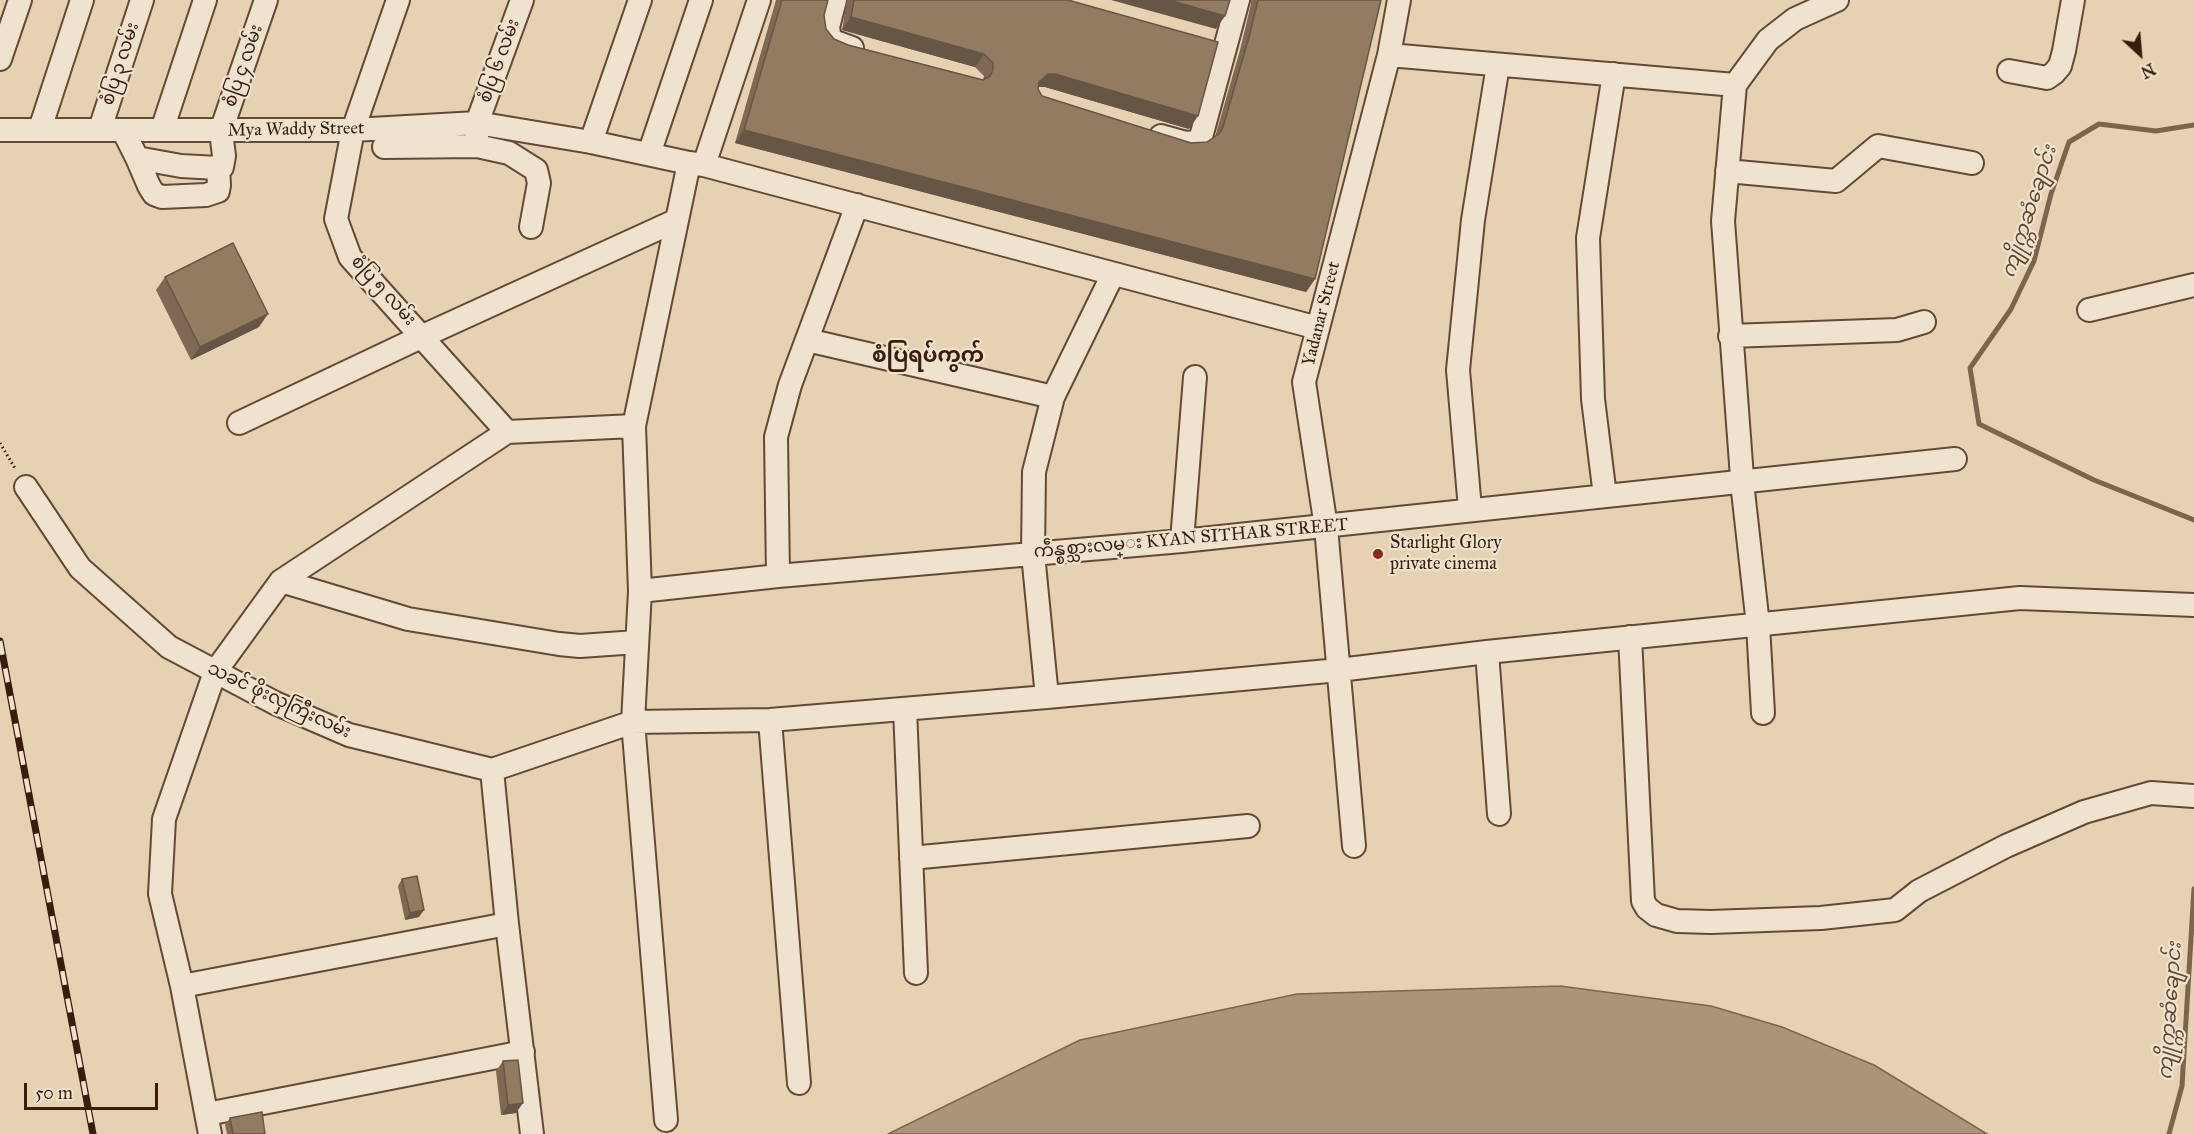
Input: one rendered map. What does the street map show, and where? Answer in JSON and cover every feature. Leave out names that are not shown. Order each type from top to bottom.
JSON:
[{"type":"street","points":[[0,59],[20,0]]},
{"type":"street","points":[[40,129],[82,0]]},
{"type":"street","name":"စံပြ ၃ လမ်း","points":[[100,129],[142,0]]},
{"type":"street","points":[[162,130],[205,0]]},
{"type":"street","name":"စံပြ ၄ လမ်း","points":[[221,131],[266,0]]},
{"type":"street","name":"စံပြ ၅ လမ်း","points":[[398,0],[353,130],[336,219],[350,257],[507,432]]},
{"type":"street","name":"စံပြ ၆ လမ်း","points":[[477,123],[522,0]]},
{"type":"street","points":[[591,142],[640,0]]},
{"type":"street","points":[[649,154],[701,0]]},
{"type":"street","points":[[666,1120],[633,722],[640,591],[634,426],[675,221],[759,0]]},
{"type":"street","points":[[835,0],[828,27],[830,40],[874,54]]},
{"type":"street","points":[[1142,130],[1186,143],[1196,142],[1201,136],[1238,0]]},
{"type":"street","name":"Yadanar Street","points":[[1354,846],[1326,527],[1304,382],[1389,55],[1399,0]]},
{"type":"street","points":[[1763,713],[1758,625],[1742,481],[1730,336],[1723,221],[1735,85],[1768,40],[1795,19],[1837,0]]},
{"type":"street","points":[[2009,71],[2046,78],[2054,73],[2060,66],[2064,51],[2073,0]]},
{"type":"street","points":[[1205,40],[1227,46]]},
{"type":"street","points":[[1389,55],[1735,85]]},
{"type":"street","points":[[1470,509],[1458,370],[1473,220],[1498,65]]},
{"type":"street","points":[[1605,496],[1593,399],[1588,238],[1614,74]]},
{"type":"street","points":[[477,123],[477,146]]},
{"type":"street","name":"Mya Waddy Street","points":[[0,130],[353,130],[477,123],[591,142],[697,164],[1318,328]]},
{"type":"street","points":[[123,130],[154,194],[162,197],[206,195],[218,191],[218,168]]},
{"type":"street","points":[[137,158],[181,166],[222,167],[224,156],[221,131]]},
{"type":"street","points":[[384,147],[477,146],[509,153],[536,170],[539,183],[531,227]]},
{"type":"street","points":[[1727,171],[1836,181],[1878,146],[1972,163]]},
{"type":"street","points":[[778,576],[776,436],[790,386],[857,206]]},
{"type":"street","points":[[238,423],[675,221]]},
{"type":"street","points":[[1047,697],[1033,554],[1034,472],[1053,398],[1113,274]]},
{"type":"street","points":[[2089,310],[2194,285]]},
{"type":"street","points":[[1730,336],[1897,330],[1924,322]]},
{"type":"street","points":[[807,340],[1053,398]]},
{"type":"street","points":[[1182,541],[1195,377]]},
{"type":"street","points":[[523,1052],[209,1124],[182,986],[160,894],[164,819],[215,672],[281,580],[507,432],[634,426]]},
{"type":"street","name":"ကဵန္စစ္သားလမ္း KYAN SITHAR STREET","points":[[640,591],[778,576],[1326,527],[1470,509],[1955,459]]},
{"type":"street","name":"သခင် ဖိုးလှကြီးလမ်း","points":[[26,487],[80,568],[169,647],[275,703],[349,735],[492,770]]},
{"type":"street","points":[[281,580],[420,621],[580,646],[638,642]]},
{"type":"street","points":[[532,1134],[507,924],[492,770],[633,722],[770,720],[1047,697],[1339,670],[1487,652],[2020,598],[2194,605]]},
{"type":"street","points":[[1630,638],[1643,901],[1647,908],[1656,915],[1677,921],[1821,918],[1895,910],[1919,891],[2006,846],[2084,812],[2151,793],[2193,796]]},
{"type":"street","points":[[1487,652],[1500,814]]},
{"type":"street","points":[[905,709],[916,973]]},
{"type":"street","points":[[770,720],[799,1083]]},
{"type":"street","points":[[911,858],[1248,826]]},
{"type":"street","points":[[182,986],[507,924]]},
{"type":"path","points":[[0,443],[26,487]]},
{"type":"shaded area","points":[[1560,986],[1711,1006],[1782,1027],[1874,1065],[1987,1134],[888,1134],[1080,1040],[1297,994]]},
{"type":"building","points":[[782,0],[828,0],[824,15],[826,29],[834,39],[848,45],[983,80],[990,76],[993,70],[993,63],[984,54],[851,17],[854,0],[1068,0],[1218,42],[1198,116],[1055,74],[1048,74],[1039,82],[1038,89],[1042,96],[1191,143],[1207,142],[1220,133],[1223,127],[1258,0],[1381,0],[1315,279],[744,130]]},
{"type":"building","points":[[1169,0],[1230,0],[1225,16]]},
{"type":"building","points":[[233,243],[268,314],[200,347],[165,277]]},
{"type":"building","points":[[417,876],[424,910],[410,913],[402,879]]},
{"type":"building","points":[[518,1060],[523,1103],[508,1105],[503,1061]]},
{"type":"building","points":[[262,1112],[265,1134],[233,1134],[230,1118]]},
{"type":"waterway","name":"ကျိုက္ကဆံချောင်း","points":[[2194,125],[2156,131],[2099,124],[2069,142],[2051,194],[2034,261],[2011,309],[1970,368],[1979,424],[2094,480],[2194,520]]},
{"type":"waterway","name":"ကျိုက္ကဆံချောင်း","points":[[2169,1134],[2182,1086],[2194,889]]},
{"type":"railway","points":[[0,641],[93,1134]]},
{"type":"place","name":"Starlight Glory private cinema","points":[[1378,554]]},
{"type":"district","name":"စံပြရပ်ကွက်","points":[[928,357]]}]
